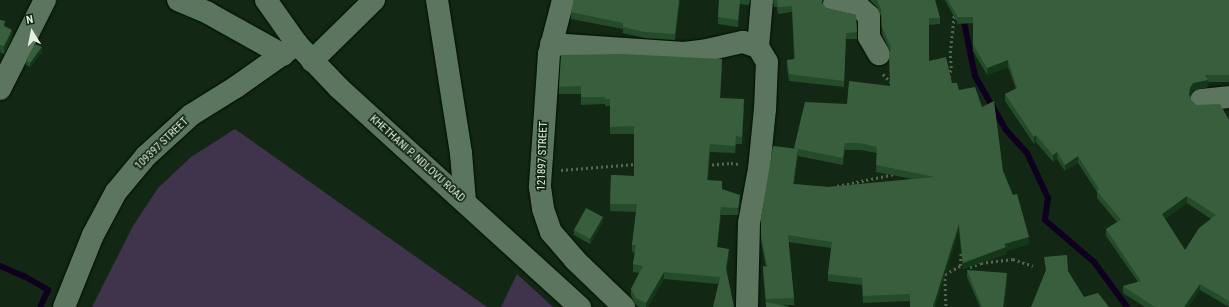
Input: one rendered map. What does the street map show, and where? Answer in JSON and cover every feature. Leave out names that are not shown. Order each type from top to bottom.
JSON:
[{"type":"street","points":[[0,89],[45,0]]},
{"type":"street","points":[[178,0],[290,49]]},
{"type":"street","name":"KHETHANI P. NDLOVU ROAD","points":[[266,0],[290,49],[312,61],[580,307]]},
{"type":"street","points":[[312,61],[374,0]]},
{"type":"street","points":[[437,0],[462,154],[465,202]]},
{"type":"street","name":"121897 STREET","points":[[563,0],[551,44],[540,187],[543,209],[551,232],[575,260],[624,307]]},
{"type":"street","points":[[747,307],[749,223],[758,169],[765,109],[767,62],[758,47],[762,0]]},
{"type":"street","points":[[835,0],[834,5],[860,8],[869,16],[869,37],[879,54]]},
{"type":"street","points":[[551,44],[684,53],[707,50],[743,42],[758,47]]},
{"type":"street","name":"109397 STREET","points":[[64,307],[93,235],[116,192],[146,156],[191,115],[236,87],[290,49]]},
{"type":"street","points":[[1201,100],[1229,97]]},
{"type":"path","points":[[947,83],[951,68],[950,53],[954,11]]},
{"type":"path","points":[[879,54],[883,74],[896,86]]},
{"type":"path","points":[[704,165],[731,163],[758,169]]},
{"type":"path","points":[[541,171],[637,164]]},
{"type":"path","points":[[836,187],[896,174]]},
{"type":"path","points":[[960,266],[962,247]]},
{"type":"path","points":[[945,274],[960,266],[969,267],[981,263],[1013,259],[1033,266]]},
{"type":"path","points":[[943,269],[945,274],[946,307]]},
{"type":"shaded area","points":[[235,129],[487,307],[92,307],[133,226],[158,188],[191,157]]},
{"type":"shaded area","points":[[517,274],[553,307],[501,307]]},
{"type":"building","points":[[574,0],[679,0],[675,34],[645,32],[623,27],[623,23],[571,12]]},
{"type":"building","points":[[719,0],[740,0],[738,20],[718,17]]},
{"type":"building","points":[[777,0],[822,0],[822,3],[826,8],[856,15],[857,32],[846,33],[844,81],[789,74],[787,60],[795,59],[792,6],[778,7]]},
{"type":"building","points":[[877,0],[935,0],[940,18],[929,18],[929,61],[946,57],[952,83],[957,83],[959,90],[975,87],[982,107],[994,101],[1003,171],[1013,195],[1017,194],[1029,237],[1004,244],[1006,247],[963,263],[959,224],[933,307],[910,307],[910,294],[863,296],[862,278],[828,274],[832,242],[788,235],[794,298],[766,299],[763,266],[767,267],[761,234],[761,218],[773,146],[798,149],[793,184],[828,187],[935,177],[876,165],[877,147],[860,143],[845,143],[843,158],[794,148],[805,102],[847,104],[849,81],[890,86],[889,54],[891,47],[882,27],[881,9]]},
{"type":"building","points":[[948,0],[1229,0],[1229,75],[1205,75],[1208,80],[1193,83],[1189,94],[1191,100],[1196,105],[1220,104],[1229,120],[1229,301],[1200,284],[1184,307],[1155,307],[1123,286],[1141,281],[1106,229],[1121,220],[1097,191],[1099,189],[1078,156],[1065,165],[1057,152],[1053,155],[1036,135],[1034,137],[1005,94],[1017,88],[1008,60],[987,68],[973,44],[973,17],[958,17]],"holes":[[[1187,196],[1216,215],[1199,228],[1185,250],[1162,214]]]},
{"type":"building","points":[[0,20],[5,21],[4,26],[12,30],[4,46],[0,45]]},
{"type":"building","points":[[35,44],[42,47],[30,63],[26,60]]},
{"type":"building","points":[[622,54],[722,59],[720,98],[744,99],[742,137],[736,136],[735,146],[710,144],[707,180],[722,181],[722,189],[740,195],[738,208],[721,207],[717,247],[729,249],[726,268],[734,307],[713,307],[720,277],[664,272],[646,303],[636,298],[631,289],[643,266],[633,264],[636,245],[632,245],[637,204],[610,204],[611,175],[634,176],[634,126],[610,127],[610,99],[605,99],[605,97],[581,97],[581,86],[559,87],[561,55]]},
{"type":"building","points":[[586,208],[603,217],[590,239],[574,230]]},
{"type":"building","points":[[1067,255],[1068,271],[1084,297],[1098,293],[1109,307],[1031,307],[1046,270],[1044,257]]},
{"type":"building","points":[[967,270],[1007,273],[1003,307],[982,307]]},
{"type":"building","points":[[766,302],[790,307],[766,307]]},
{"type":"waterway","points":[[963,17],[975,76],[1006,130],[1027,153],[1048,198],[1045,220],[1094,262],[1127,307]]},
{"type":"waterway","points":[[0,266],[24,276],[48,290],[41,305]]}]
